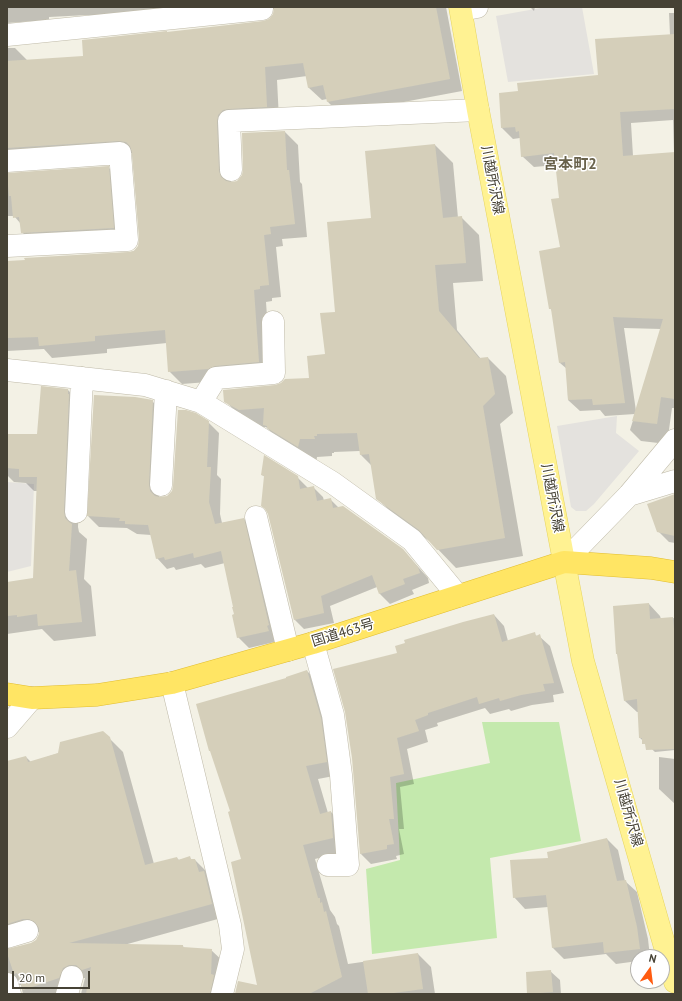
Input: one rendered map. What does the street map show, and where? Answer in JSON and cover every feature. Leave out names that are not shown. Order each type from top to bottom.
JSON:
[{"type":"highway","name":"国道463号","points":[[7,694],[32,698],[97,695],[172,682],[288,650],[564,562],[651,568],[675,572]]},
{"type":"main road","name":"川越所沢線","points":[[466,8],[478,110],[583,660],[675,982]]},
{"type":"street","points":[[7,35],[121,15],[262,9]]},
{"type":"street","points":[[231,170],[229,121],[478,110]]},
{"type":"street","points":[[7,161],[120,153],[127,240],[7,246]]},
{"type":"street","points":[[201,402],[216,378],[274,373],[273,322]]},
{"type":"street","points":[[7,370],[146,385],[201,402],[333,483],[412,540],[458,596]]},
{"type":"street","points":[[76,512],[82,378]]},
{"type":"street","points":[[162,485],[166,391]]},
{"type":"street","points":[[564,562],[629,495],[675,440]]},
{"type":"street","points":[[629,495],[675,482]]},
{"type":"street","points":[[256,517],[288,650]]},
{"type":"street","points":[[313,642],[333,715],[341,774],[348,865],[328,865]]},
{"type":"street","points":[[172,682],[234,949],[222,994]]},
{"type":"street","points":[[7,727],[32,698]]},
{"type":"street","points":[[7,984],[10,994]]},
{"type":"green space","points":[[482,722],[559,722],[581,841],[490,858],[497,938],[372,954],[366,869],[400,860],[396,783],[490,763]]},
{"type":"shaded area","points":[[546,7],[582,7],[594,74],[508,82],[496,16]]},
{"type":"shaded area","points":[[617,416],[616,433],[639,451],[594,504],[586,511],[576,511],[571,507],[557,426]]},
{"type":"shaded area","points":[[7,482],[34,484],[31,566],[7,572]]},
{"type":"building","points":[[274,7],[436,7],[450,79],[327,102],[323,85],[308,88],[303,63],[265,67],[267,107],[228,109],[223,110],[218,115],[219,171],[221,177],[226,181],[237,181],[242,175],[242,133],[285,131],[287,170],[289,170],[295,224],[270,227],[271,234],[264,235],[269,285],[260,286],[260,289],[254,290],[259,362],[215,366],[208,369],[168,372],[165,330],[95,336],[95,341],[39,346],[38,337],[7,338],[7,261],[25,260],[24,258],[134,251],[138,246],[139,239],[132,152],[130,146],[126,142],[119,141],[7,148],[7,61],[83,56],[82,40],[263,21],[269,19],[273,14]]},
{"type":"building","points":[[675,34],[675,109],[620,112],[623,156],[675,152],[675,399],[661,397],[657,424],[632,421],[663,319],[613,317],[625,403],[593,405],[592,399],[568,400],[565,362],[559,363],[551,309],[549,309],[539,251],[560,247],[551,199],[559,198],[554,153],[521,157],[519,131],[516,132],[515,127],[501,128],[499,93],[518,91],[517,83],[598,75],[595,39]]},
{"type":"building","points":[[435,144],[443,218],[462,216],[466,263],[435,265],[439,311],[479,358],[488,357],[495,394],[483,406],[505,538],[437,550],[419,530],[376,499],[369,454],[360,455],[357,433],[317,434],[317,436],[314,436],[315,439],[300,439],[298,447],[267,428],[267,426],[263,425],[264,408],[239,410],[224,402],[223,390],[275,385],[281,383],[285,379],[309,378],[307,356],[325,354],[320,313],[335,312],[327,222],[371,218],[365,151]]},
{"type":"building","points":[[109,166],[114,228],[21,233],[19,217],[13,218],[7,173]]},
{"type":"building","points":[[41,386],[68,389],[69,394],[64,511],[65,518],[72,524],[69,571],[76,570],[82,622],[38,626],[37,614],[17,617],[17,615],[7,616],[7,582],[33,578],[37,477],[19,477],[19,469],[7,468],[7,434],[37,434]]},
{"type":"building","points":[[94,395],[135,397],[153,400],[149,484],[150,491],[155,496],[167,496],[172,491],[178,410],[186,410],[196,413],[209,421],[207,467],[211,467],[209,502],[215,524],[244,518],[269,625],[267,626],[269,631],[237,638],[232,615],[234,614],[233,607],[221,551],[194,558],[193,553],[165,560],[164,557],[156,559],[148,525],[125,524],[125,521],[119,521],[120,518],[87,516]]},
{"type":"building","points":[[264,455],[298,476],[300,489],[314,486],[317,501],[331,498],[333,508],[343,506],[403,549],[418,567],[420,573],[403,579],[405,584],[379,594],[372,575],[321,596],[324,613],[294,620],[268,514],[261,506],[264,476],[261,475]]},
{"type":"building","points":[[675,494],[675,536],[657,532],[647,504]]},
{"type":"building","points":[[649,603],[650,619],[673,617],[675,642],[675,749],[646,750],[645,744],[642,744],[642,738],[639,738],[637,699],[624,701],[616,654],[613,606]]},
{"type":"building","points":[[494,614],[502,642],[535,632],[536,636],[540,634],[554,683],[543,684],[545,691],[521,695],[500,701],[499,698],[479,704],[477,697],[428,713],[428,715],[415,720],[419,731],[397,738],[404,774],[390,777],[394,819],[389,819],[394,844],[387,845],[387,849],[360,854],[352,758],[345,712],[333,669],[397,653],[395,646],[405,643],[404,640]]},
{"type":"building","points":[[307,670],[321,718],[327,762],[306,766],[320,814],[331,811],[333,838],[303,845],[318,898],[320,898],[320,903],[322,902],[324,912],[326,911],[342,977],[309,994],[235,994],[238,981],[257,985],[231,862],[241,859],[228,812],[230,811],[209,751],[196,704],[286,678]]},
{"type":"building","points":[[103,731],[110,737],[145,865],[177,857],[178,860],[190,856],[191,859],[195,859],[199,872],[204,871],[212,904],[69,943],[183,945],[183,947],[212,949],[211,974],[214,975],[210,994],[86,994],[91,967],[82,970],[76,965],[69,965],[63,968],[59,978],[23,990],[17,973],[14,974],[7,949],[31,943],[36,940],[39,934],[39,928],[35,922],[29,919],[23,919],[7,924],[7,761],[26,756],[28,762],[58,753],[60,742]]},
{"type":"building","points":[[607,838],[617,881],[626,880],[637,927],[640,949],[604,953],[603,942],[552,948],[546,895],[513,898],[510,860],[548,858],[547,852]]},
{"type":"building","points":[[418,953],[423,989],[386,994],[368,994],[363,961]]},
{"type":"building","points":[[551,970],[553,992],[527,994],[526,972]]},
{"type":"district","name":"宮本町2","points":[[570,165]]}]
